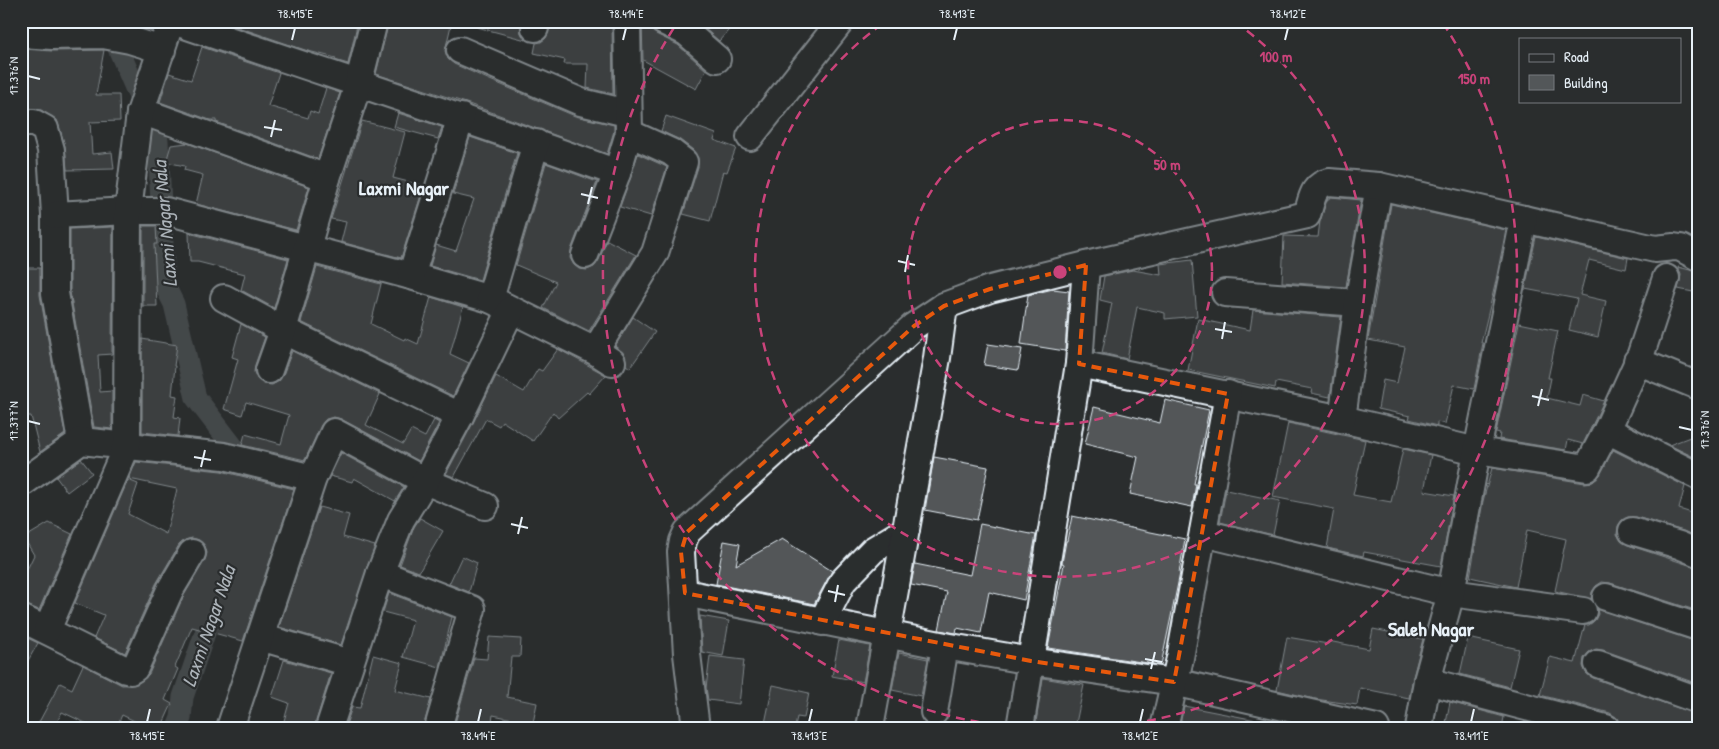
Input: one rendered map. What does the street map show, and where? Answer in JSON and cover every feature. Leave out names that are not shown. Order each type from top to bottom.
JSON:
[{"type":"street","points":[[47,630],[127,445],[148,211],[147,109],[162,50],[172,21],[358,85],[461,117],[617,173]]},
{"type":"street","points":[[269,370],[283,330],[327,178],[358,85],[374,21]]},
{"type":"street","points":[[585,255],[617,173],[628,123],[627,21]]},
{"type":"street","points":[[662,21],[689,27],[717,59]]},
{"type":"street","points":[[750,136],[841,21]]},
{"type":"street","points":[[21,34],[52,28],[130,40],[162,50]]},
{"type":"street","points":[[55,215],[148,211],[307,248],[411,276],[501,305],[603,356],[655,253],[684,162],[628,123],[460,50]]},
{"type":"street","points":[[147,109],[327,178]]},
{"type":"street","points":[[411,276],[461,117]]},
{"type":"street","points":[[21,123],[34,123],[45,129],[51,150],[55,215],[55,293],[80,441]]},
{"type":"street","points":[[329,728],[380,573],[401,520],[460,416],[501,305],[536,143]]},
{"type":"street","points":[[696,728],[688,654],[681,552],[687,532],[914,326],[944,306],[990,289],[1086,264],[1307,215],[1315,189],[1321,183],[1329,182],[1379,186],[1655,249],[1681,248],[1698,257]]},
{"type":"street","points":[[1342,418],[1358,303],[1379,186]]},
{"type":"street","points":[[1418,728],[1427,681],[1450,593],[1524,219]]},
{"type":"street","points":[[1020,728],[1078,364],[1086,264]]},
{"type":"street","points":[[1078,364],[1342,418],[1477,451],[1587,468],[1608,430],[1638,361],[1666,278]]},
{"type":"street","points":[[1225,293],[1358,303]]},
{"type":"street","points":[[224,298],[283,330],[460,416]]},
{"type":"street","points":[[870,728],[937,358],[944,306]]},
{"type":"street","points":[[1638,361],[1698,386]]},
{"type":"street","points":[[1164,728],[1203,534],[1228,394]]},
{"type":"street","points":[[1608,430],[1698,476]]},
{"type":"street","points":[[230,728],[313,478],[334,432],[425,480],[485,506]]},
{"type":"street","points":[[21,484],[80,441],[224,456],[313,478]]},
{"type":"street","points":[[822,622],[843,581],[873,550],[906,530]]},
{"type":"street","points":[[1632,531],[1698,552]]},
{"type":"street","points":[[1203,534],[1450,593],[1583,611]]},
{"type":"street","points":[[21,618],[130,671],[135,668],[170,590],[192,553]]},
{"type":"street","points":[[380,573],[472,609],[438,728]]},
{"type":"street","points":[[685,593],[945,646],[1174,682],[1376,728]]},
{"type":"street","points":[[1606,597],[1698,627]]},
{"type":"street","points":[[260,637],[350,663]]},
{"type":"street","points":[[934,712],[945,646]]},
{"type":"street","points":[[1598,664],[1698,700]]},
{"type":"street","points":[[1427,681],[1606,728]]},
{"type":"highlighted area","points":[[1086,265],[1079,364],[1228,394],[1174,682],[1031,661],[685,593],[681,552],[687,532],[914,326],[944,306],[990,289]]},
{"type":"building","points":[[220,21],[358,21],[348,64],[335,60],[336,58],[308,51]]},
{"type":"building","points":[[389,21],[452,21],[445,51],[448,59],[454,64],[575,116],[614,125],[607,154],[466,103],[376,74]]},
{"type":"building","points":[[478,21],[521,21],[521,33],[526,40],[477,27]]},
{"type":"building","points":[[642,21],[648,21],[650,29],[678,45],[706,70],[696,89],[643,60]]},
{"type":"building","points":[[696,21],[737,21],[719,41]]},
{"type":"building","points":[[612,23],[613,94],[587,88],[588,64],[564,64],[565,60],[534,53],[536,43],[546,38],[551,25]]},
{"type":"building","points":[[202,47],[279,73],[268,106],[308,118],[310,111],[318,114],[326,88],[340,93],[318,159],[216,122],[216,120],[210,120],[160,102],[169,73],[191,80]]},
{"type":"building","points":[[24,49],[52,51],[104,50],[96,95],[119,95],[120,121],[90,122],[92,154],[112,152],[114,169],[67,170],[65,146],[57,120],[41,110],[21,108]]},
{"type":"building","points":[[398,113],[442,127],[438,139],[394,127]]},
{"type":"building","points":[[666,116],[716,134],[714,140],[736,148],[727,172],[723,171],[710,221],[683,214],[698,167],[698,158],[693,150],[680,140],[661,131]]},
{"type":"building","points":[[362,121],[405,132],[393,178],[424,186],[401,258],[341,242],[346,222],[331,219]]},
{"type":"building","points":[[470,137],[517,153],[480,280],[430,266],[436,245],[456,251],[474,199],[453,194]]},
{"type":"building","points":[[187,143],[309,187],[296,230],[196,204],[203,175],[184,170],[185,166],[166,162],[171,145]]},
{"type":"building","points":[[638,154],[667,167],[651,216],[620,207]]},
{"type":"building","points":[[546,163],[597,182],[571,250],[570,258],[574,265],[579,269],[587,270],[594,267],[607,240],[636,255],[589,331],[543,308],[556,282],[516,265]]},
{"type":"building","points":[[1331,197],[1361,200],[1346,287],[1282,282],[1284,236],[1318,237],[1320,221],[1327,200]]},
{"type":"building","points":[[1391,204],[1506,230],[1481,343],[1483,343],[1474,389],[1454,385],[1445,424],[1437,422],[1437,426],[1409,419],[1410,416],[1378,409],[1383,380],[1397,383],[1405,347],[1368,340]]},
{"type":"building","points":[[143,226],[156,226],[157,244],[154,244],[157,306],[143,306]]},
{"type":"building","points":[[113,227],[112,354],[98,355],[100,392],[112,391],[112,429],[94,427],[70,292],[70,229]]},
{"type":"building","points":[[189,233],[288,259],[274,308],[241,290],[245,274],[198,262],[190,262]]},
{"type":"building","points":[[1536,237],[1628,258],[1626,269],[1589,260],[1580,295],[1606,301],[1598,337],[1569,330],[1577,299],[1525,289]]},
{"type":"building","points":[[1192,260],[1197,316],[1165,319],[1165,313],[1137,307],[1127,359],[1102,353],[1112,303],[1100,300],[1104,276],[1133,270],[1161,275],[1160,264]]},
{"type":"building","points":[[317,267],[381,284],[371,324],[404,340],[405,338],[418,344],[431,297],[463,307],[450,354],[469,363],[453,396],[301,322]]},
{"type":"building","points":[[1678,267],[1698,272],[1698,293],[1678,289],[1681,275]]},
{"type":"building","points":[[21,268],[40,268],[40,295],[65,434],[40,452],[31,416],[27,416],[21,388]]},
{"type":"building","points":[[1053,289],[1069,291],[1065,351],[1021,344],[1028,295]]},
{"type":"building","points":[[1253,310],[1341,317],[1330,397],[1311,393],[1312,389],[1276,382],[1275,388],[1188,370],[1198,319],[1250,330]]},
{"type":"building","points":[[633,317],[655,332],[630,368],[626,365],[625,355],[615,346]]},
{"type":"building","points":[[1519,323],[1558,331],[1548,378],[1551,378],[1547,398],[1580,406],[1583,395],[1604,401],[1583,444],[1568,440],[1566,450],[1499,439],[1500,433],[1496,432]]},
{"type":"building","points":[[241,324],[265,337],[254,372],[257,379],[264,384],[272,385],[279,381],[292,351],[380,394],[366,425],[403,444],[411,430],[425,437],[434,420],[439,423],[419,461],[334,417],[326,419],[321,425],[305,460],[242,445],[245,434],[281,444],[289,415],[246,402],[242,415],[224,409],[238,359],[232,357]]},
{"type":"building","points":[[142,339],[177,345],[172,395],[177,396],[174,417],[180,418],[178,436],[142,432]]},
{"type":"building","points":[[988,344],[1022,349],[1018,370],[984,365]]},
{"type":"building","points":[[558,349],[606,375],[589,394],[587,392],[558,418],[553,412],[533,441],[502,421],[499,426],[486,419],[454,477],[446,474],[496,376],[524,392],[538,369],[542,371]]},
{"type":"building","points":[[1165,400],[1209,410],[1194,484],[1196,484],[1192,507],[1130,494],[1138,457],[1085,444],[1094,407],[1160,423]]},
{"type":"building","points":[[1288,423],[1365,440],[1353,495],[1391,502],[1403,449],[1431,455],[1424,491],[1454,496],[1441,566],[1364,552],[1363,556],[1327,548],[1334,509],[1273,497]]},
{"type":"building","points":[[1698,434],[1698,446],[1694,457],[1669,445]]},
{"type":"building","points":[[1613,450],[1685,486],[1679,509],[1698,515],[1698,537],[1636,517],[1628,517],[1622,520],[1618,526],[1617,534],[1621,541],[1628,545],[1698,568],[1698,611],[1610,583],[1602,582],[1596,586],[1592,592],[1591,599],[1555,591],[1566,539],[1527,530],[1516,587],[1470,577],[1483,501],[1492,468],[1585,483],[1593,482],[1600,475]]},
{"type":"building","points":[[341,453],[404,487],[395,501],[354,478],[352,482],[330,476]]},
{"type":"building","points":[[934,457],[988,467],[977,520],[925,510]]},
{"type":"building","points":[[81,459],[92,473],[67,492],[56,477]]},
{"type":"building","points":[[136,462],[221,471],[294,489],[243,641],[192,627],[175,667],[178,669],[165,700],[172,704],[161,728],[149,728],[122,715],[116,728],[96,728],[62,712],[54,728],[51,728],[39,722],[60,683],[72,689],[83,665],[122,685],[137,684],[149,674],[183,597],[205,560],[207,553],[205,546],[199,540],[192,538],[185,540],[179,545],[156,584],[125,653],[94,638],[104,615],[75,603],[128,480],[138,484],[128,514],[166,534],[177,489],[129,479]]},
{"type":"building","points":[[1226,490],[1280,501],[1273,535],[1220,522]]},
{"type":"building","points":[[319,507],[349,515],[343,537],[375,546],[341,645],[279,627]]},
{"type":"building","points":[[1072,516],[1185,539],[1161,665],[1048,648]]},
{"type":"building","points":[[420,518],[443,531],[419,572],[400,565],[414,527]]},
{"type":"building","points":[[49,523],[72,534],[39,610],[21,603],[21,582],[34,555],[24,538]]},
{"type":"building","points":[[980,524],[1036,535],[1024,600],[989,592],[981,633],[957,628],[956,633],[939,630],[947,592],[911,585],[915,564],[970,575]]},
{"type":"building","points":[[782,539],[832,571],[814,604],[716,584],[724,541],[740,544],[736,565]]},
{"type":"building","points":[[462,556],[477,563],[469,592],[449,584]]},
{"type":"building","points":[[389,593],[452,617],[440,667],[403,657],[413,620],[383,612]]},
{"type":"building","points":[[1597,609],[1698,642],[1698,684],[1603,650],[1596,649],[1589,652],[1584,658],[1583,666],[1586,673],[1593,678],[1698,715],[1698,728],[1621,728],[1617,718],[1610,713],[1540,695],[1550,657],[1575,663],[1585,625],[1589,625],[1595,620],[1598,614]]},
{"type":"building","points":[[700,616],[729,621],[723,656],[702,652]]},
{"type":"building","points":[[1373,629],[1423,639],[1409,698],[1360,688],[1357,705],[1315,699],[1277,690],[1287,637],[1328,644],[1328,641],[1369,649]]},
{"type":"building","points":[[21,635],[38,643],[21,673]]},
{"type":"building","points":[[489,637],[521,639],[520,657],[511,657],[507,697],[537,703],[533,723],[493,715],[491,728],[480,728],[455,723],[474,658],[487,659]]},
{"type":"building","points":[[1468,638],[1519,649],[1510,687],[1460,674]]},
{"type":"building","points":[[839,640],[870,646],[863,682],[832,676]]},
{"type":"building","points":[[899,653],[928,659],[921,696],[892,690]]},
{"type":"building","points":[[373,655],[402,663],[395,690],[431,699],[423,728],[345,728],[352,707],[360,708]]},
{"type":"building","points":[[710,656],[744,660],[739,704],[708,700],[706,688]]},
{"type":"building","points":[[284,660],[331,673],[314,728],[282,728],[289,703],[272,697]]},
{"type":"building","points":[[1043,678],[1084,685],[1075,728],[1035,728]]},
{"type":"building","points":[[773,685],[809,693],[804,718],[797,717],[795,728],[764,728]]},
{"type":"building","points":[[1450,702],[1504,717],[1502,728],[1445,728]]},
{"type":"building","points":[[1184,706],[1256,720],[1255,728],[1179,728]]},
{"type":"waterway","name":"Laxmi Nagar Nala","points":[[121,21],[118,48],[158,141],[165,286],[174,304],[196,398],[258,479],[248,507]]},
{"type":"waterway","name":"Laxmi Nagar Nala","points":[[177,728],[181,718],[183,697],[215,604]]},
{"type":"district","name":"Laxmi Nagar","points":[[404,187]]},
{"type":"district","name":"Saleh Nagar","points":[[1431,628]]}]
